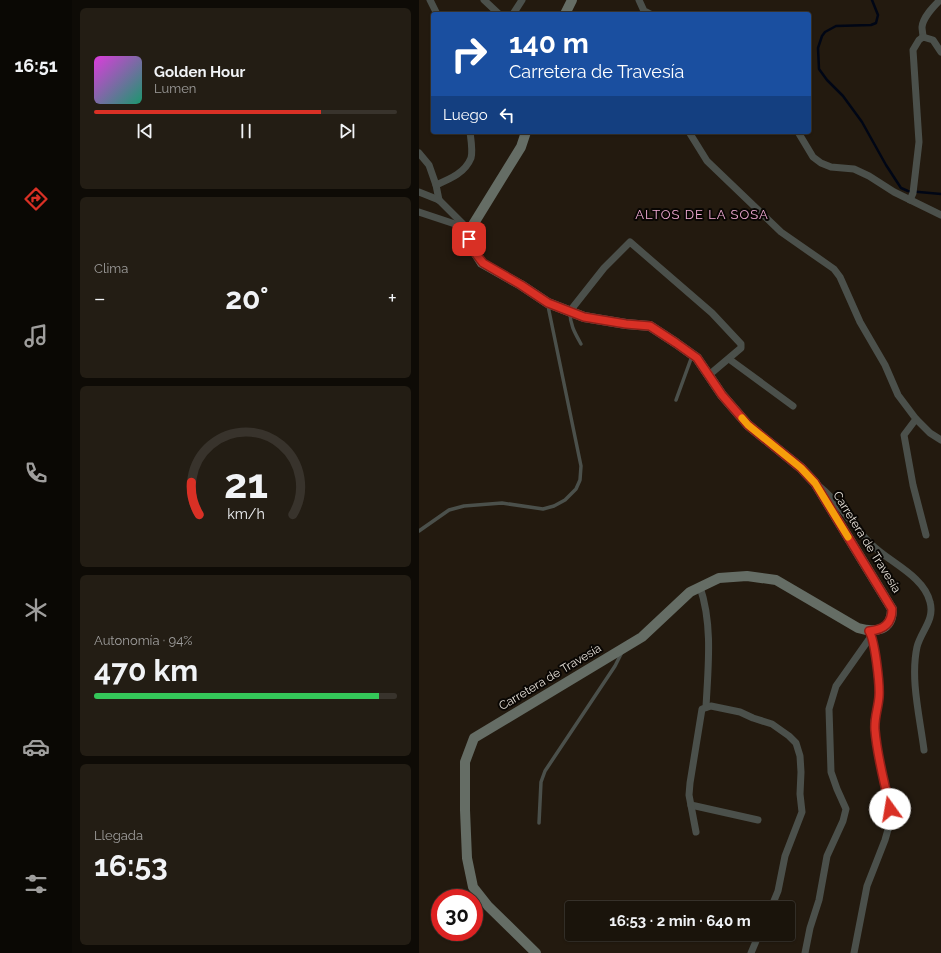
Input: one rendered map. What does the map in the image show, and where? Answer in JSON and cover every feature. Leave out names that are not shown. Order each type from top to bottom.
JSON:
[{"type":"street","points":[[430,0],[436,12]]},
{"type":"street","points":[[484,0],[497,12]]},
{"type":"street","points":[[514,12],[522,0]]},
{"type":"street","points":[[566,12],[572,0]]},
{"type":"street","points":[[639,0],[644,11],[646,12]]},
{"type":"street","points":[[923,37],[922,28],[925,18],[940,0]]},
{"type":"street","points":[[923,37],[933,40],[941,52]]},
{"type":"street","points":[[912,196],[919,142],[913,50],[919,40],[923,37]]},
{"type":"street","points":[[436,185],[452,178],[464,169],[471,157],[470,134]]},
{"type":"street","points":[[469,228],[521,147],[525,134]]},
{"type":"street","points":[[690,134],[707,161],[781,232],[834,269],[840,277],[860,322],[885,366],[898,395],[916,419],[930,433],[941,440]]},
{"type":"street","points":[[799,134],[813,157],[821,163],[831,167],[853,169],[869,176],[894,192],[912,196],[941,215]]},
{"type":"street","points":[[419,153],[429,165],[436,185],[439,200]]},
{"type":"street","points":[[419,192],[439,200],[469,228]]},
{"type":"street","points":[[419,212],[469,228]]},
{"type":"street","name":"Carretera de Travesía","points":[[469,228],[469,239],[473,250],[483,263],[548,303],[584,317],[626,324],[650,326],[697,358],[722,395],[748,425],[801,468],[815,483],[892,609],[890,622],[870,633],[858,628],[776,580],[747,576],[719,578],[690,592],[642,637],[474,738],[465,762],[467,858],[473,888],[488,906],[536,953]]},
{"type":"street","points":[[570,311],[604,268],[630,242],[712,313],[741,344],[741,348],[709,375]]},
{"type":"street","points":[[729,359],[793,406]]},
{"type":"street","points":[[916,419],[904,435],[913,485],[926,535]]},
{"type":"street","points":[[815,483],[831,496],[857,529],[873,546],[921,586],[930,601],[931,610],[928,625],[921,636],[917,647],[915,682],[923,750]]},
{"type":"street","points":[[700,587],[704,601],[709,659],[706,707]]},
{"type":"street","points":[[805,953],[810,928],[819,900],[827,856],[843,820],[846,809],[831,772],[829,709],[836,686],[870,633]]},
{"type":"street","points":[[854,953],[867,886],[885,840],[891,819],[875,737],[874,721],[879,696],[875,650],[870,633]]},
{"type":"street","points":[[696,832],[689,795],[702,709],[711,706],[740,712],[772,724],[789,736],[796,743],[801,756],[800,794],[802,812],[785,856],[778,891],[774,901]]},
{"type":"street","points":[[691,805],[758,820]]},
{"type":"street","points":[[751,953],[756,941]]},
{"type":"lane","points":[[419,531],[449,510],[464,506],[502,503],[543,509],[554,506],[565,500],[576,489],[580,480],[581,466],[548,303]]},
{"type":"lane","points":[[570,311],[571,326],[581,344]]},
{"type":"lane","points":[[676,400],[692,355]]},
{"type":"lane","points":[[539,823],[541,782],[545,771],[615,666],[624,648]]},
{"type":"waterway","points":[[872,0],[878,15],[876,23],[871,25],[836,26],[825,32],[818,48],[819,69],[827,80],[843,96],[862,122],[886,165],[901,188],[908,191],[941,194]]},
{"type":"slow traffic","points":[[742,418],[748,425],[801,468],[815,483],[848,537]]},
{"type":"district","name":"ALTOS DE LA SOSA","points":[[702,214]]},
{"type":"route","points":[[469,239],[473,250],[483,263],[548,303],[584,317],[626,324],[650,326],[676,343],[697,358],[722,395],[748,425],[801,468],[815,483],[892,609],[890,622],[884,628],[869,631],[872,635],[875,650],[879,696],[874,721],[875,737],[890,809]]}]
